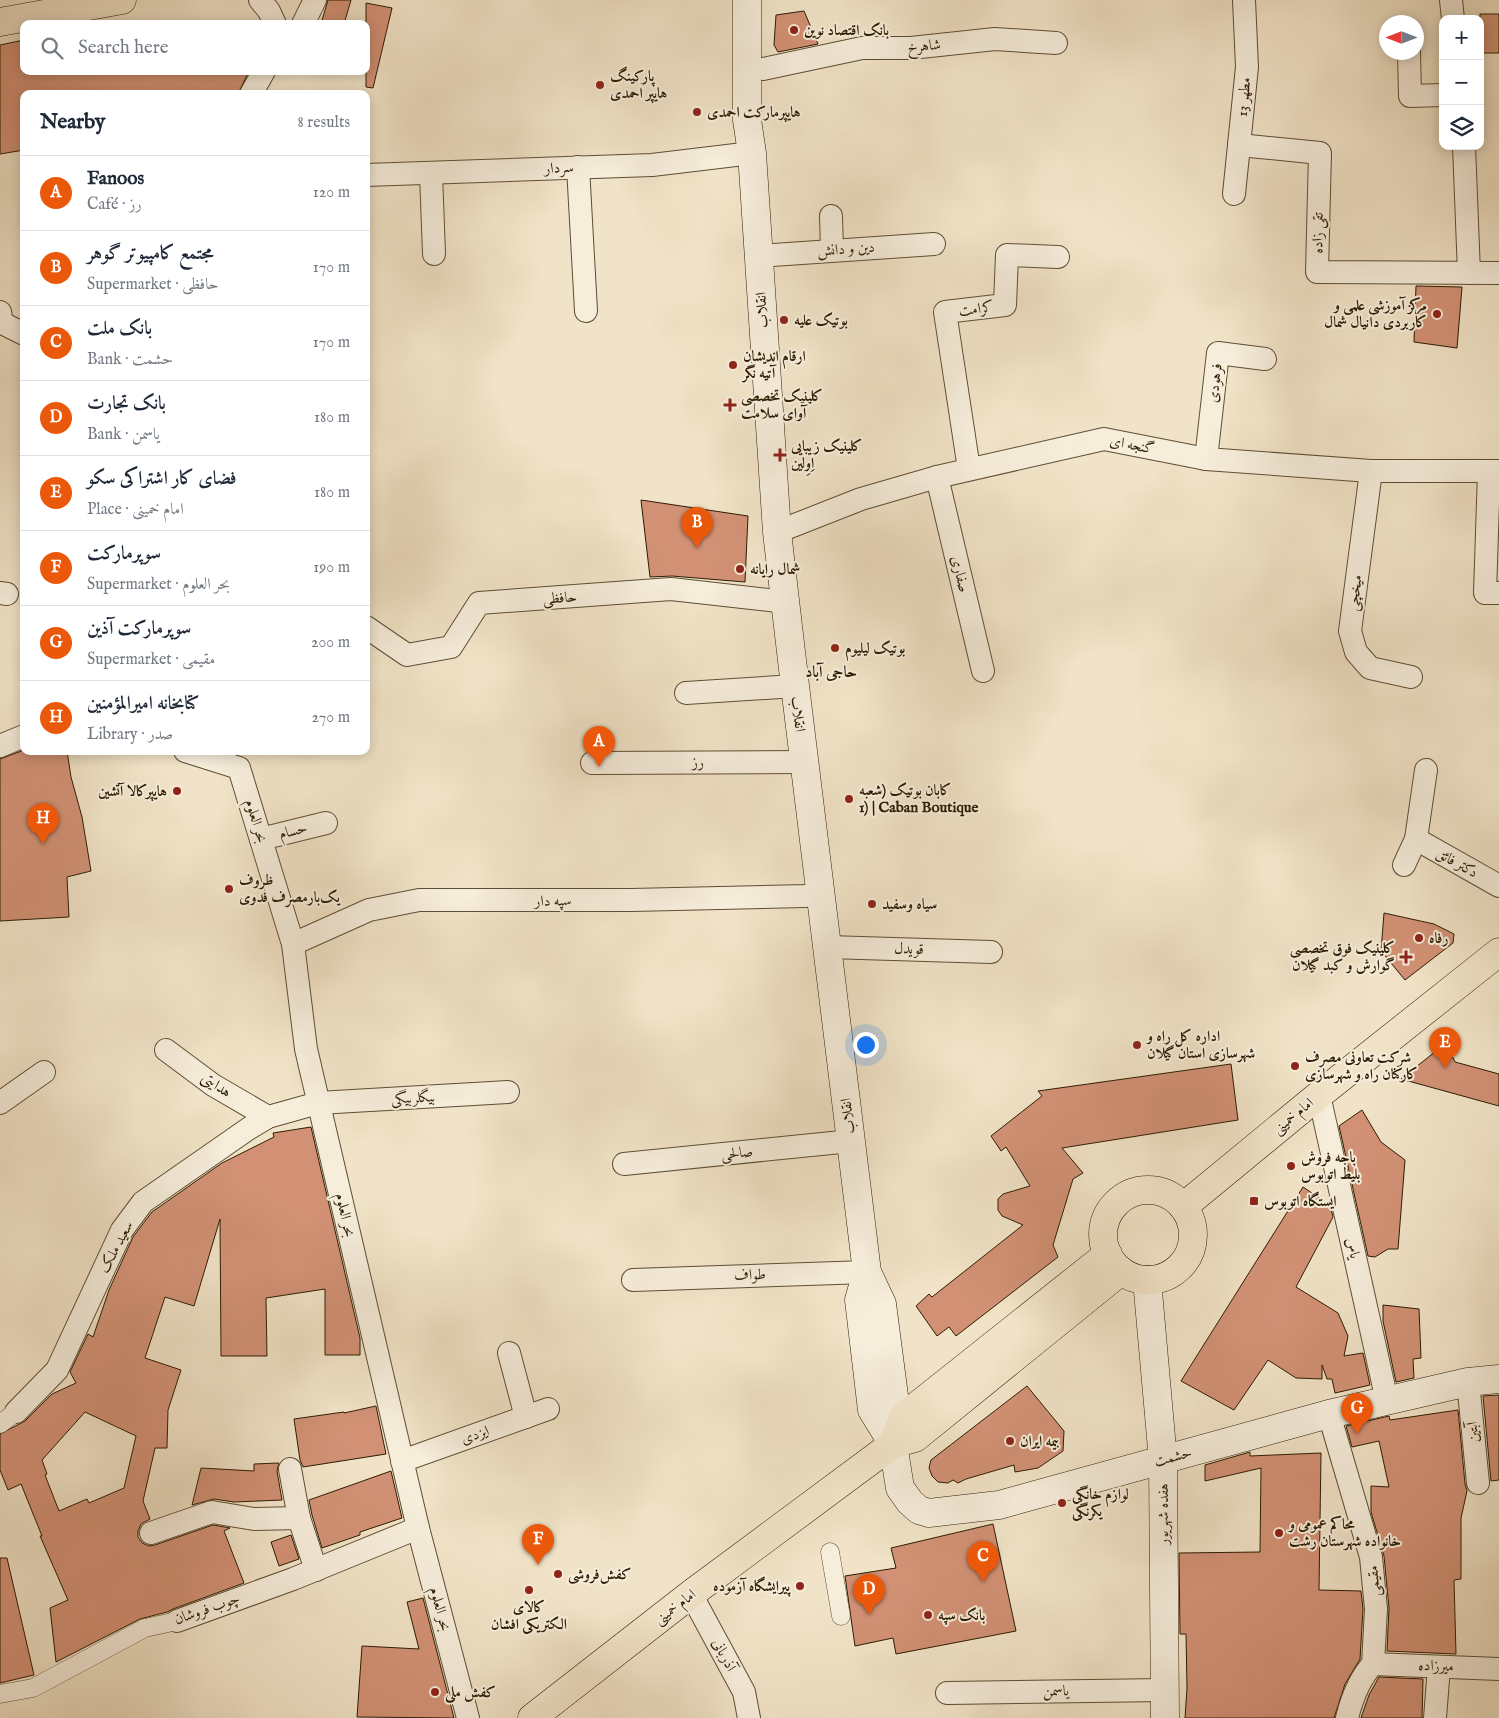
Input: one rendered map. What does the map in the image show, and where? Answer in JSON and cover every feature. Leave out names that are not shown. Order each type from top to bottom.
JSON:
[{"type":"main road","points":[[0,22],[122,0]]},
{"type":"main road","name":"انقلاب","points":[[747,0],[747,120],[752,162],[777,532],[867,1272],[860,1300],[872,1410],[893,1444]]},
{"type":"main road","name":"انقلاب","points":[[752,162],[763,116],[761,0]]},
{"type":"main road","name":"امام خمینی","points":[[1183,1207],[1319,1095],[1499,952]]},
{"type":"main road","points":[[1145,1190],[1166,1194],[1183,1207],[1192,1227],[1192,1248],[1185,1262],[1174,1272],[1161,1279],[1133,1278],[1114,1263],[1104,1241],[1104,1226],[1110,1213],[1119,1201],[1131,1194],[1145,1190]]},
{"type":"main road","points":[[893,1444],[904,1416],[1114,1263]]},
{"type":"main road","name":"هفده شهریور","points":[[1147,1280],[1163,1460],[1165,1718]]},
{"type":"main road","name":"حشمت","points":[[893,1444],[900,1488],[910,1502],[919,1510],[929,1513],[999,1506],[1329,1414],[1468,1382],[1499,1380]]},
{"type":"main road","points":[[1160,1426],[1166,1441],[1173,1446],[1205,1448]]},
{"type":"main road","name":"امام خمینی","points":[[532,1718],[691,1594],[893,1444]]},
{"type":"street","points":[[260,0],[273,20]]},
{"type":"street","points":[[305,20],[315,0]]},
{"type":"street","name":"مطهر 13","points":[[1234,194],[1247,67],[1244,0]]},
{"type":"street","points":[[1451,0],[1453,15]]},
{"type":"street","name":"شاهرخ","points":[[763,69],[862,48],[911,48],[995,39],[1056,43]]},
{"type":"street","points":[[1409,60],[1410,96],[1439,95]]},
{"type":"street","points":[[253,90],[262,75]]},
{"type":"street","points":[[270,90],[277,75]]},
{"type":"street","name":"تقی زاده","points":[[1239,145],[1320,153],[1318,272],[1499,273]]},
{"type":"street","points":[[1464,150],[1469,274]]},
{"type":"street","name":"سردار","points":[[370,175],[752,162]]},
{"type":"street","points":[[578,167],[586,311]]},
{"type":"street","points":[[431,174],[434,254]]},
{"type":"street","points":[[831,216],[832,250]]},
{"type":"street","name":"دین و دانش","points":[[758,256],[934,244]]},
{"type":"street","name":"کرامت","points":[[969,468],[945,312],[1005,305],[1008,255],[1058,257]]},
{"type":"street","points":[[0,312],[2,322],[20,332]]},
{"type":"street","name":"فرهودی","points":[[1206,459],[1218,353],[1265,359]]},
{"type":"street","name":"گنجه ای","points":[[777,532],[861,499],[937,477],[969,468],[1104,439],[1206,459],[1371,471],[1494,471]]},
{"type":"street","name":"میخچی","points":[[1371,471],[1350,631],[1356,652],[1370,668],[1411,677]]},
{"type":"street","points":[[1494,471],[1486,593],[1499,593]]},
{"type":"street","name":"صفاری","points":[[937,477],[983,671]]},
{"type":"street","name":"حافظی","points":[[370,630],[407,655],[451,646],[479,603],[671,589],[786,602]]},
{"type":"street","points":[[686,693],[795,686]]},
{"type":"street","points":[[0,746],[20,738]]},
{"type":"street","name":"بحر العلوم","points":[[209,755],[239,760],[293,944],[306,1049],[318,1103],[418,1528],[468,1718]]},
{"type":"street","name":"رز","points":[[592,762],[804,762]]},
{"type":"street","points":[[1404,864],[1416,839],[1426,770]]},
{"type":"street","name":"حسام","points":[[261,839],[326,822]]},
{"type":"street","name":"دکتر فائق","points":[[1416,839],[1499,886]]},
{"type":"street","name":"سپه دار","points":[[293,944],[368,910],[419,900],[631,900],[805,896],[820,894]]},
{"type":"street","name":"قویدل","points":[[828,947],[991,952]]},
{"type":"street","name":"هدایتی","points":[[166,1050],[213,1084],[268,1117]]},
{"type":"street","points":[[0,1103],[44,1072]]},
{"type":"street","name":"بیگلربیگی","points":[[318,1103],[508,1092]]},
{"type":"street","name":"یاس","points":[[1319,1095],[1387,1401]]},
{"type":"street","name":"سعید ملک","points":[[8,1418],[57,1370],[122,1230],[143,1202],[268,1117],[318,1103]]},
{"type":"street","name":"صالحی","points":[[624,1164],[851,1141]]},
{"type":"street","name":"طواف","points":[[633,1280],[867,1272]]},
{"type":"street","points":[[510,1353],[526,1417]]},
{"type":"street","name":"آبتین","points":[[1468,1382],[1478,1483]]},
{"type":"street","name":"ایزدی","points":[[402,1461],[548,1409]]},
{"type":"street","name":"مقیمی","points":[[1329,1414],[1372,1557],[1376,1610],[1373,1664]]},
{"type":"street","points":[[290,1469],[299,1518],[316,1570]]},
{"type":"street","points":[[151,1533],[212,1512],[254,1519],[299,1518]]},
{"type":"street","name":"چوب فروشان","points":[[0,1694],[32,1688],[145,1628],[177,1621],[316,1570],[418,1528]]},
{"type":"street","points":[[830,1552],[841,1616]]},
{"type":"street","name":"آذربانی","points":[[691,1594],[744,1692],[749,1718]]},
{"type":"street","points":[[1347,1718],[1352,1698],[1363,1674],[1373,1664]]},
{"type":"street","name":"میرزاده","points":[[1373,1664],[1499,1669]]},
{"type":"street","points":[[1435,1718],[1439,1667]]},
{"type":"street","name":"یاسمن","points":[[947,1693],[1165,1690]]},
{"type":"building","points":[[328,0],[351,0],[345,20],[322,20]]},
{"type":"building","points":[[366,3],[392,8],[373,88],[366,87],[366,75],[370,75],[370,20],[366,20]]},
{"type":"building","name":"بانک اقتصاد نوین","points":[[804,11],[818,44],[778,52],[774,45],[776,15]]},
{"type":"building","points":[[1499,14],[1499,53],[1484,53],[1484,15],[1480,15]]},
{"type":"building","points":[[20,41],[20,75],[247,75],[240,90],[20,90],[20,151],[0,154],[0,45]]},
{"type":"building","name":"مرکز آموزشی علمی و کاربردی دانیال شمال","points":[[1416,286],[1462,287],[1457,348],[1414,342]]},
{"type":"building","points":[[641,500],[748,516],[745,582],[672,576],[650,577]]},
{"type":"building","points":[[20,752],[20,755],[68,755],[71,777],[82,817],[91,871],[67,877],[69,917],[0,921],[0,759]]},
{"type":"building","points":[[1384,913],[1434,924],[1454,934],[1453,943],[1405,980],[1381,951]]},
{"type":"building","points":[[1446,1043],[1455,1062],[1499,1074],[1499,1106],[1401,1079]]},
{"type":"building","points":[[1231,1064],[1238,1120],[1062,1148],[1083,1173],[1073,1179],[1053,1245],[1058,1257],[956,1336],[949,1327],[937,1336],[916,1306],[929,1294],[932,1297],[1023,1225],[1002,1216],[998,1210],[998,1199],[1003,1194],[1030,1186],[1006,1147],[1001,1151],[991,1136],[1042,1096],[1038,1091]]},
{"type":"building","points":[[1362,1110],[1381,1142],[1405,1160],[1398,1249],[1388,1249],[1375,1257],[1368,1256],[1339,1126]]},
{"type":"building","points":[[311,1127],[360,1338],[360,1355],[325,1355],[325,1289],[266,1298],[267,1356],[221,1356],[220,1219],[194,1306],[165,1297],[145,1358],[181,1370],[168,1410],[167,1448],[155,1448],[143,1501],[150,1519],[141,1524],[138,1537],[142,1543],[149,1546],[213,1525],[230,1528],[224,1531],[244,1583],[167,1612],[140,1619],[56,1662],[50,1608],[68,1600],[40,1536],[42,1536],[21,1484],[8,1490],[0,1470],[0,1434],[25,1421],[52,1394],[76,1383],[70,1372],[88,1334],[93,1337],[109,1290],[133,1237],[152,1212],[222,1163],[274,1137],[273,1133]],"holes":[[[85,1412],[136,1436],[124,1488],[89,1503],[87,1499],[59,1511],[45,1475],[47,1474],[42,1460]]]},
{"type":"building","points":[[1303,1187],[1330,1205],[1333,1217],[1296,1287],[1338,1313],[1348,1336],[1344,1356],[1363,1353],[1370,1385],[1335,1393],[1332,1379],[1327,1379],[1322,1365],[1322,1379],[1296,1378],[1268,1360],[1234,1410],[1181,1381]]},
{"type":"building","points":[[1383,1305],[1419,1309],[1421,1358],[1413,1359],[1414,1378],[1396,1382],[1383,1321]]},
{"type":"building","name":"بیمه ایران","points":[[1027,1386],[1064,1431],[1063,1451],[1038,1468],[1015,1472],[1014,1465],[958,1483],[953,1480],[948,1483],[938,1482],[932,1476],[929,1468],[931,1460]]},
{"type":"building","points":[[1499,1395],[1499,1480],[1491,1481],[1483,1396]]},
{"type":"building","points":[[376,1406],[386,1454],[303,1467],[300,1460],[294,1419],[344,1413]]},
{"type":"building","points":[[1458,1410],[1467,1491],[1461,1518],[1461,1579],[1454,1580],[1456,1654],[1387,1651],[1389,1608],[1384,1556],[1371,1512],[1371,1486],[1389,1487],[1379,1441],[1352,1447],[1346,1426],[1389,1416],[1390,1420]]},
{"type":"building","points":[[1250,1452],[1250,1456],[1321,1453],[1319,1590],[1361,1591],[1363,1609],[1360,1659],[1345,1684],[1334,1718],[1185,1718],[1187,1688],[1186,1634],[1180,1634],[1179,1553],[1260,1552],[1261,1468],[1205,1481],[1205,1465]]},
{"type":"building","points":[[279,1463],[277,1471],[282,1500],[234,1502],[214,1499],[192,1505],[201,1468],[254,1471],[254,1464]]},
{"type":"building","points":[[391,1471],[402,1518],[360,1532],[360,1535],[322,1548],[309,1500]]},
{"type":"building","points":[[993,1524],[1016,1631],[896,1654],[893,1638],[855,1646],[845,1576],[896,1568],[891,1548]]},
{"type":"building","points":[[291,1535],[299,1559],[279,1566],[271,1542]]},
{"type":"building","points":[[0,1558],[7,1558],[34,1675],[0,1683]]},
{"type":"building","points":[[423,1598],[454,1718],[357,1717],[362,1646],[419,1649],[407,1602]]},
{"type":"building","points":[[1379,1677],[1423,1679],[1422,1718],[1361,1718],[1369,1695]]},
{"type":"place","name":"بانک اقتصاد نوین","points":[[794,30]]},
{"type":"place","name":"پارکینگ هایپر احمدی","points":[[600,85]]},
{"type":"place","name":"هایپرمارکت احمدی","points":[[697,112]]},
{"type":"place","name":"مرکز آموزشی علمی و کاربردی دانیال شمال","points":[[1437,314]]},
{"type":"place","name":"بوتیک علیه","points":[[784,320]]},
{"type":"place","name":"ارقام اندیشان آتیه نگر","points":[[733,365]]},
{"type":"place","name":"کلینیک تخصصی آوای سلامت","points":[[730,405]]},
{"type":"place","name":"کلینیک زیبایی اِوِلین","points":[[780,455]]},
{"type":"place","name":"مجتمع کامپیوتر گوهر","points":[[697,548]]},
{"type":"place","name":"شمال رایانه","points":[[740,569]]},
{"type":"place","name":"بوتیک لیلیوم","points":[[835,648]]},
{"type":"place","name":"Fanoos","points":[[599,767]]},
{"type":"place","name":"هایپرکالا آتشین","points":[[177,791]]},
{"type":"place","name":"کابان بوتیک (شعبه 1) | Caban Boutique","points":[[849,799]]},
{"type":"place","name":"کتابخانه امیرالمؤمنین","points":[[43,844]]},
{"type":"place","name":"ظروف یک‌بارمصرف فدوی","points":[[229,889]]},
{"type":"place","name":"سیاه وسفید","points":[[872,904]]},
{"type":"place","name":"رفاه","points":[[1419,938]]},
{"type":"place","name":"کلینیک فوق تخصصی گوارش و کبد گیلان","points":[[1406,957]]},
{"type":"place","name":"اداره کل راه و شهرسازی استان گیلان","points":[[1137,1045]]},
{"type":"place","name":"شرکت تعاونی مصرف کارکنان راه و شهرسازی","points":[[1295,1066]]},
{"type":"place","name":"فضای کار اشتراکی سکو","points":[[1445,1068]]},
{"type":"place","name":"باجه فروش بلیط اتوبوس","points":[[1291,1166]]},
{"type":"place","name":"ایستگاه اتوبوس","points":[[1254,1201]]},
{"type":"place","name":"سوپرمارکت آذین","points":[[1357,1434]]},
{"type":"place","name":"بیمه ایران","points":[[1010,1441]]},
{"type":"place","name":"لوازم خانگی یکرنگی","points":[[1062,1503]]},
{"type":"place","name":"محاکم عمومی و خانواده شهرستان رشت","points":[[1279,1533]]},
{"type":"place","name":"سوپرمارکت","points":[[538,1565]]},
{"type":"place","name":"کفش‌فروشی","points":[[558,1574]]},
{"type":"place","name":"بانک ملت","points":[[983,1582]]},
{"type":"place","name":"پیرایشگاه آزموده","points":[[800,1586]]},
{"type":"place","name":"کالای الکتریکی افشان","points":[[529,1590]]},
{"type":"place","name":"بانک تجارت","points":[[869,1615]]},
{"type":"place","name":"بانک سپه","points":[[928,1615]]},
{"type":"place","name":"کفش ملی","points":[[435,1692]]},
{"type":"district","name":"حاجی آباد","points":[[831,673]]}]
